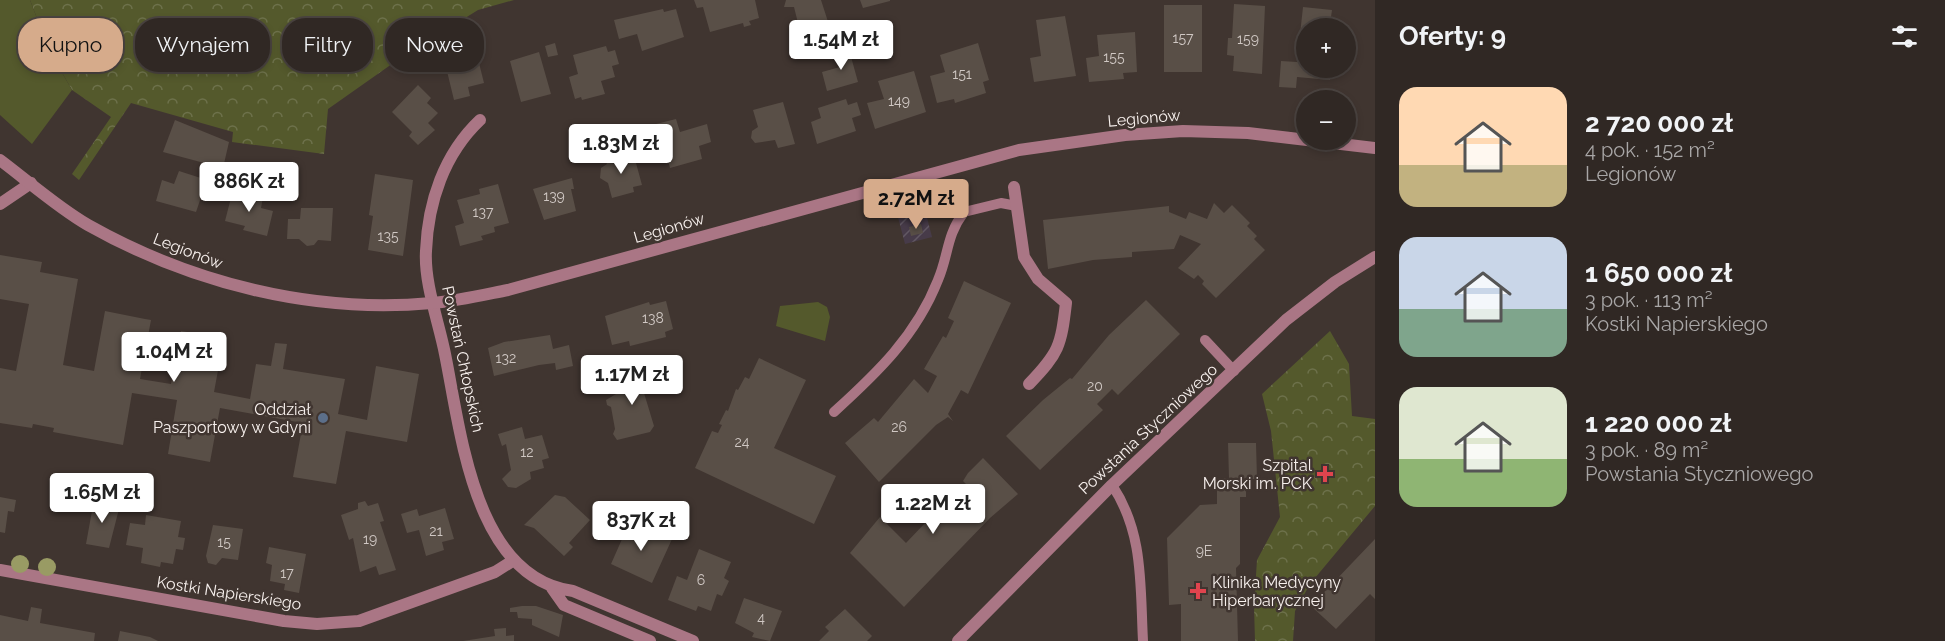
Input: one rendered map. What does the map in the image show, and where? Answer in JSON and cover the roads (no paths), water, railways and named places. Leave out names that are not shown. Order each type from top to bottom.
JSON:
[{"type":"street","name":"Powstań Chłopskich","points":[[480,120],[457,145],[433,201],[426,253],[433,303],[470,476],[483,513],[514,560],[534,578],[552,588],[573,591],[693,641]]},
{"type":"street","name":"Legionów","points":[[0,160],[86,224],[133,248],[201,275],[245,289],[297,299],[357,305],[433,303],[508,290],[1019,150],[1125,135],[1183,131],[1248,134],[1375,148]]},
{"type":"street","points":[[0,204],[31,183]]},
{"type":"street","points":[[1014,187],[1024,257],[1038,279],[1066,303],[1061,343],[1052,361],[1029,384]]},
{"type":"street","name":"Powstania Styczniowego","points":[[958,641],[1112,485],[1286,320],[1335,282],[1375,257]]},
{"type":"street","name":"Kostki Napierskiego","points":[[0,570],[284,621],[328,624],[360,621],[495,572],[514,560]]},
{"type":"street","name":"Powstań Chłopskich","points":[[552,588],[564,605],[650,641]]},
{"type":"lane","points":[[834,412],[875,375],[909,336],[938,280],[951,229],[964,212],[1000,203],[1017,206]]},
{"type":"lane","points":[[1205,340],[1234,371]]},
{"type":"lane","points":[[1112,485],[1123,501],[1138,546],[1143,641]]},
{"type":"place","name":"Oddział Paszportowy w Gdyni","points":[[323,418]]},
{"type":"place","name":"Szpital Morski im. PCK","points":[[1325,474]]},
{"type":"place","name":"Klinika Medycyny Hiperbarycznej","points":[[1198,591]]}]
